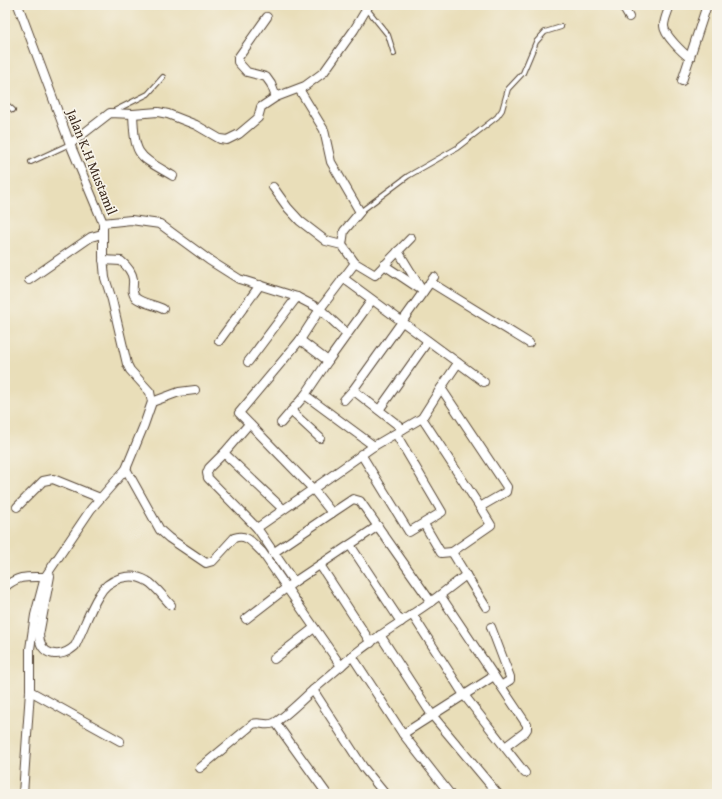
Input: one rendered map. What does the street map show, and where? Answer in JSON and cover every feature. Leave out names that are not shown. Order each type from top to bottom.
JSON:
[{"type":"street","name":"Jalan K.H Mustamil","points":[[18,5],[70,144],[103,223],[102,234],[105,278],[112,300],[127,364],[130,370],[150,392],[152,402]]},
{"type":"street","points":[[622,5],[629,17]]},
{"type":"street","points":[[670,5],[664,22],[665,32],[690,58]]},
{"type":"street","points":[[682,81],[707,5]]},
{"type":"street","points":[[70,144],[110,113],[133,114],[148,112],[168,114],[196,125],[220,139],[227,140],[239,134],[258,118],[261,107],[276,97],[298,89],[324,72],[354,30],[368,7]]},
{"type":"street","points":[[267,17],[238,58],[238,62],[251,74],[266,77],[271,84],[276,97]]},
{"type":"street","points":[[298,89],[324,130],[331,162],[360,212],[344,231],[342,245]]},
{"type":"street","points":[[133,114],[134,138],[140,155],[173,176]]},
{"type":"street","points":[[273,187],[288,208],[300,221],[326,241],[342,245],[355,263],[375,275],[411,238]]},
{"type":"street","points":[[103,223],[131,220],[160,224],[221,268],[239,279],[297,297],[320,309],[347,334]]},
{"type":"street","points":[[29,280],[91,237],[102,234]]},
{"type":"street","points":[[398,251],[423,292]]},
{"type":"street","points":[[103,260],[121,261],[131,273],[134,280],[132,289],[134,295],[138,299],[163,309]]},
{"type":"street","points":[[332,513],[314,489],[239,413],[300,340],[320,309],[355,263]]},
{"type":"street","points":[[384,265],[423,292]]},
{"type":"street","points":[[343,278],[484,382]]},
{"type":"street","points":[[344,400],[353,390],[432,279],[529,342]]},
{"type":"street","points":[[220,341],[260,285]]},
{"type":"street","points":[[248,362],[297,297]]},
{"type":"street","points":[[281,423],[305,395],[328,360],[372,300]]},
{"type":"street","points":[[300,340],[328,360]]},
{"type":"street","points":[[379,410],[428,341]]},
{"type":"street","points":[[257,528],[374,446],[422,418],[458,363]]},
{"type":"street","points":[[441,388],[507,487],[506,492],[480,507]]},
{"type":"street","points":[[23,794],[30,691],[30,649],[32,632],[45,577],[79,525],[100,498],[119,479],[126,469],[152,402],[179,392],[195,390]]},
{"type":"street","points":[[353,390],[379,410],[399,431],[442,512],[409,532],[362,454]]},
{"type":"street","points":[[305,395],[374,446]]},
{"type":"street","points":[[291,411],[320,438]]},
{"type":"street","points":[[422,418],[491,525],[452,552],[441,553],[424,524]]},
{"type":"street","points":[[249,424],[209,468],[207,473],[208,478],[257,528],[291,585],[314,628],[341,666]]},
{"type":"street","points":[[224,453],[283,509]]},
{"type":"street","points":[[126,469],[156,524],[169,538],[206,563],[213,561],[234,538],[248,538],[291,585]]},
{"type":"street","points":[[17,507],[43,481],[48,479],[100,498]]},
{"type":"street","points":[[273,554],[353,499],[357,499],[378,526],[431,602]]},
{"type":"street","points":[[246,619],[291,585],[378,526]]},
{"type":"street","points":[[350,545],[401,622]]},
{"type":"street","points":[[452,552],[486,607]]},
{"type":"street","points":[[320,565],[371,643]]},
{"type":"street","points":[[51,566],[39,635],[40,644],[45,651],[60,654],[69,652],[75,646],[99,594],[110,583],[122,577],[134,576],[148,581],[171,604]]},
{"type":"street","points":[[200,768],[252,724],[268,725],[276,722],[352,656],[380,635],[431,602],[466,575]]},
{"type":"street","points":[[5,587],[13,580],[19,578],[45,577]]},
{"type":"street","points":[[440,595],[527,725],[525,732],[505,747]]},
{"type":"street","points":[[412,614],[464,695],[525,773]]},
{"type":"street","points":[[491,627],[510,677],[510,680],[500,686]]},
{"type":"street","points":[[274,659],[314,628]]},
{"type":"street","points":[[380,635],[432,715],[498,794]]},
{"type":"street","points":[[352,656],[403,734],[450,794]]},
{"type":"street","points":[[403,734],[494,676]]},
{"type":"street","points":[[313,690],[363,767],[385,794]]},
{"type":"street","points":[[30,691],[120,741]]},
{"type":"street","points":[[276,722],[328,794]]},
{"type":"lane","points":[[368,7],[388,34],[394,54]]},
{"type":"lane","points":[[360,212],[408,176],[457,148],[497,117],[502,110],[508,89],[523,72],[536,42],[545,32],[561,27]]},
{"type":"lane","points":[[110,113],[148,94],[163,76]]},
{"type":"lane","points":[[5,103],[13,110]]},
{"type":"lane","points":[[31,162],[70,144]]}]
